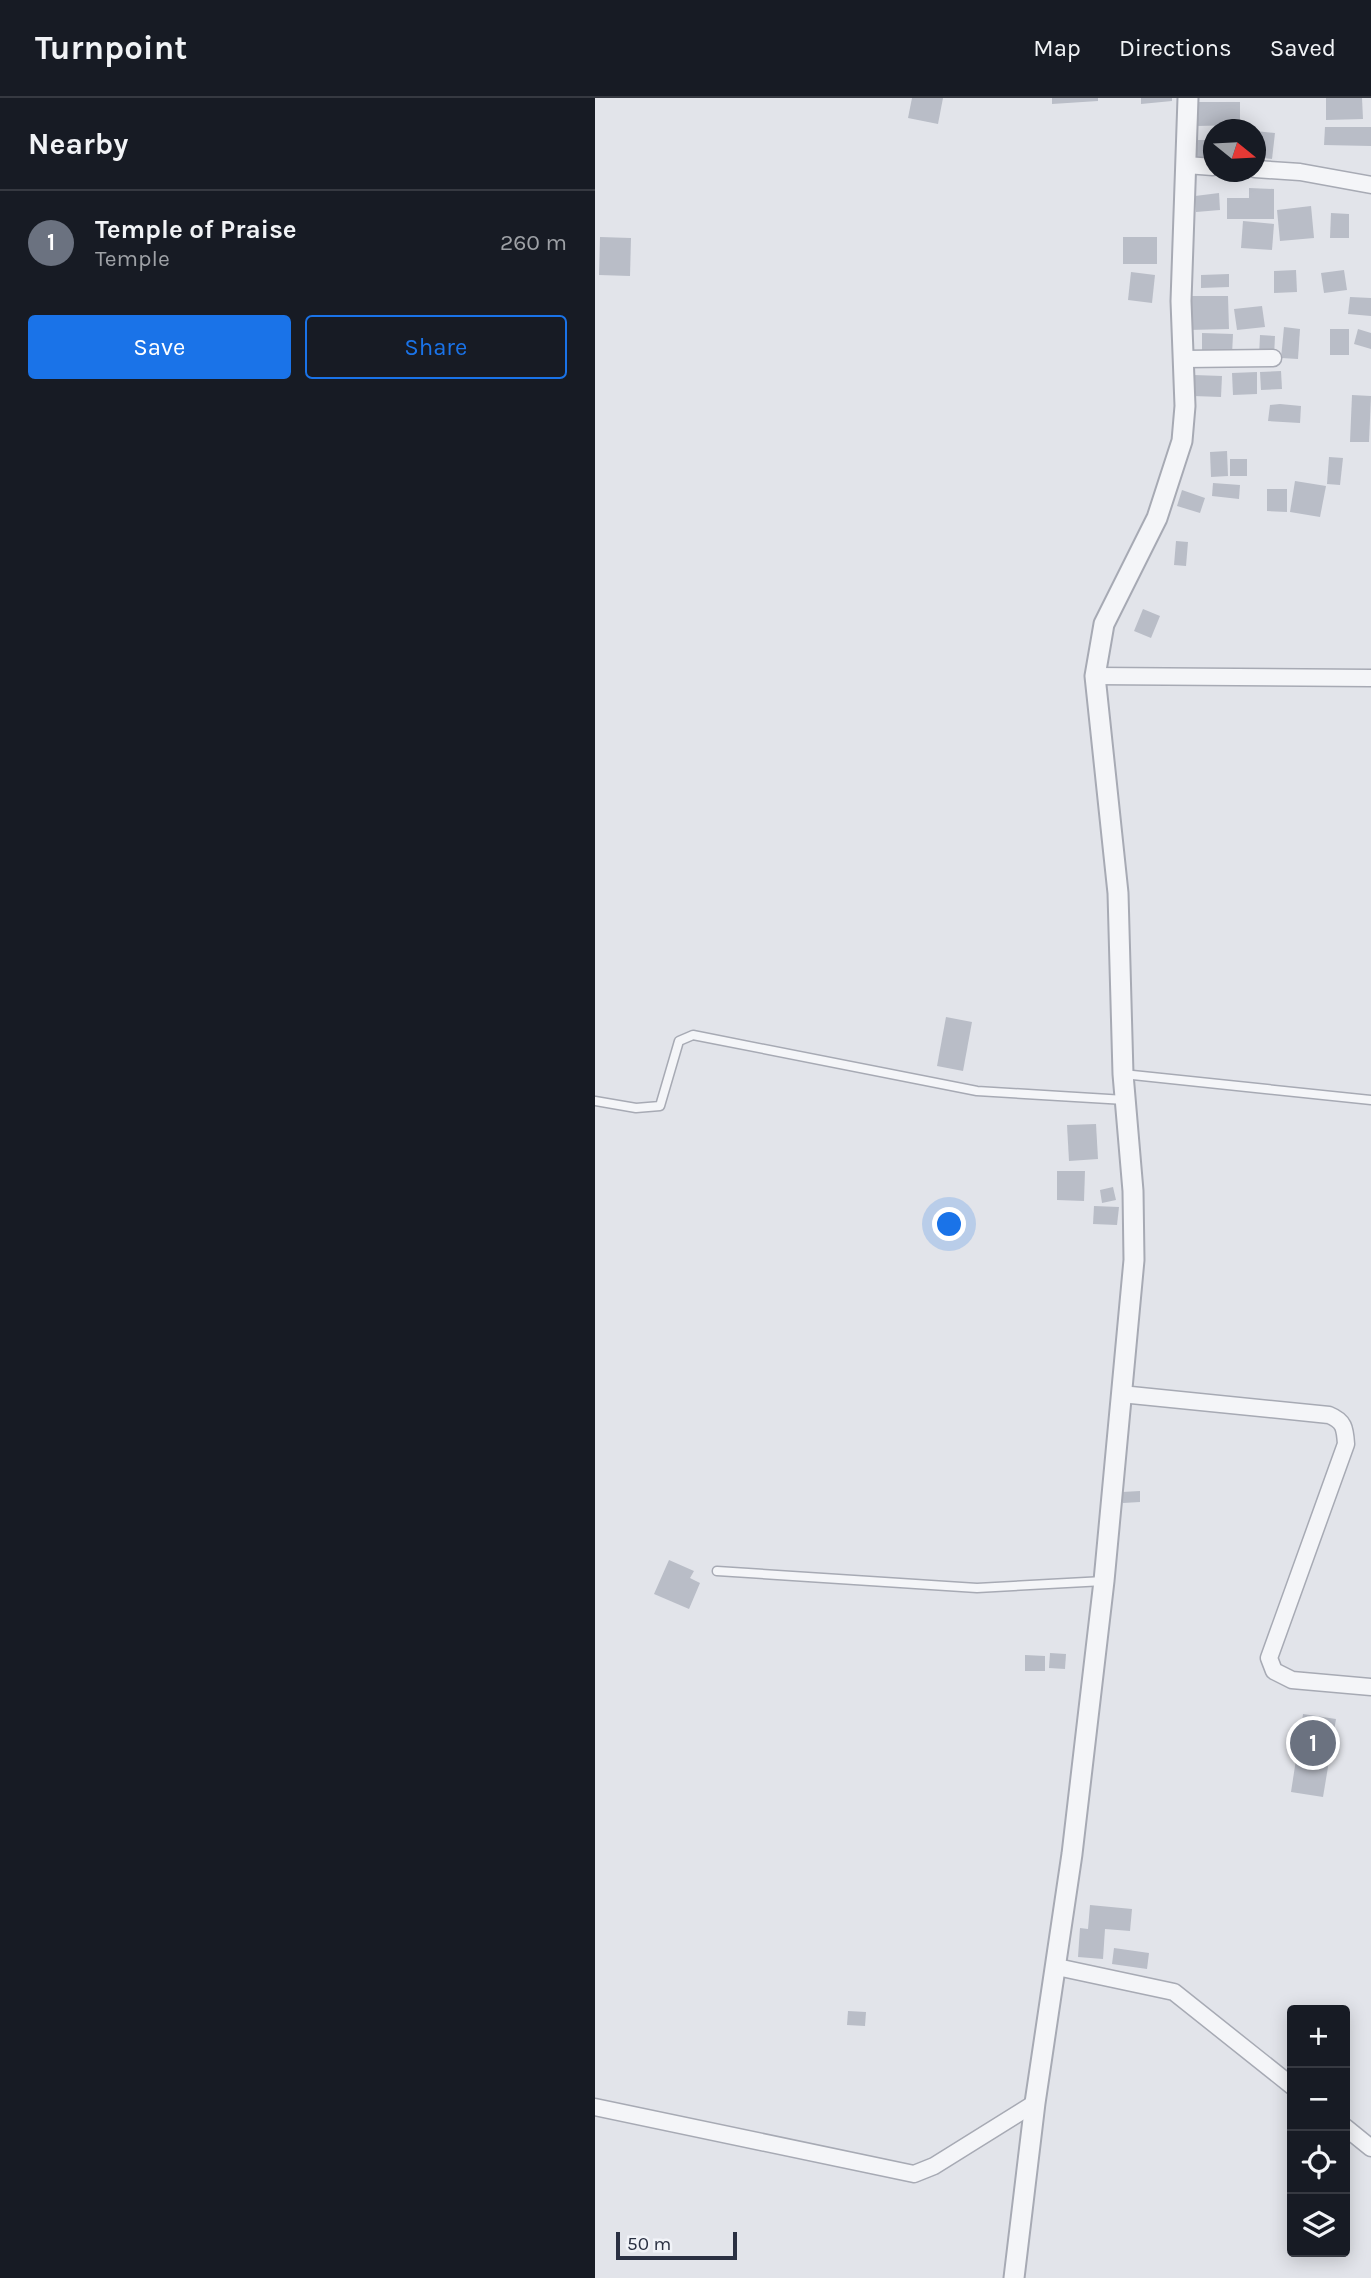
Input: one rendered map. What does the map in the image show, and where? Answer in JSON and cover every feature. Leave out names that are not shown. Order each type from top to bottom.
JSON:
[{"type":"street","points":[[1014,2278],[1035,2103],[1057,1967],[1104,1581],[1134,1260],[1133,1191],[1123,1074],[1118,893],[1095,676],[1104,624],[1157,518],[1182,441],[1185,406],[1181,301],[1188,98]]},
{"type":"street","points":[[1186,165],[1203,166]]},
{"type":"street","points":[[1266,170],[1300,172],[1371,185]]},
{"type":"street","points":[[1184,359],[1273,358]]},
{"type":"street","points":[[1095,676],[1371,678]]},
{"type":"street","points":[[1121,1394],[1329,1415],[1340,1420],[1345,1428],[1346,1444],[1269,1658],[1274,1671],[1292,1680],[1371,1687]]},
{"type":"street","points":[[1057,1967],[1174,1992],[1287,2082]]},
{"type":"street","points":[[595,2107],[914,2174],[934,2165],[1035,2103]]},
{"type":"street","points":[[1350,2131],[1371,2148]]},
{"type":"lane","points":[[595,1101],[636,1108],[660,1106],[679,1041],[693,1035],[977,1091],[1125,1100]]},
{"type":"lane","points":[[1123,1074],[1371,1100]]},
{"type":"lane","points":[[717,1571],[977,1588],[1104,1581]]},
{"type":"building","points":[[912,98],[943,98],[938,124],[908,118]]},
{"type":"building","points":[[1052,98],[1098,98],[1098,101],[1052,104]]},
{"type":"building","points":[[1141,98],[1172,98],[1172,101],[1141,104]]},
{"type":"building","points":[[1326,98],[1362,98],[1363,119],[1326,120]]},
{"type":"building","points":[[1197,102],[1240,102],[1240,119],[1203,119],[1203,126],[1197,126]]},
{"type":"building","points":[[1325,127],[1371,127],[1371,146],[1324,145]]},
{"type":"building","points":[[1266,132],[1275,133],[1272,159],[1266,158]]},
{"type":"building","points":[[1195,140],[1203,140],[1203,161],[1195,161]]},
{"type":"building","points":[[1249,188],[1274,189],[1274,219],[1227,219],[1227,198],[1249,198]]},
{"type":"building","points":[[1219,193],[1220,210],[1196,212],[1195,196]]},
{"type":"building","points":[[1311,206],[1314,238],[1280,241],[1277,210]]},
{"type":"building","points":[[1331,213],[1349,214],[1349,238],[1330,238]]},
{"type":"building","points":[[1243,221],[1274,224],[1272,250],[1241,248]]},
{"type":"building","points":[[600,237],[631,238],[630,276],[599,275]]},
{"type":"building","points":[[1123,237],[1157,237],[1157,264],[1123,264]]},
{"type":"building","points":[[1296,270],[1297,292],[1274,293],[1274,271]]},
{"type":"building","points":[[1344,270],[1347,290],[1324,293],[1321,273]]},
{"type":"building","points":[[1131,272],[1155,275],[1152,303],[1128,300]]},
{"type":"building","points":[[1229,274],[1229,287],[1201,288],[1201,275]]},
{"type":"building","points":[[1188,296],[1228,296],[1229,329],[1188,330]]},
{"type":"building","points":[[1350,297],[1371,298],[1371,316],[1348,314]]},
{"type":"building","points":[[1262,306],[1265,327],[1237,330],[1234,309]]},
{"type":"building","points":[[1284,327],[1300,329],[1298,359],[1281,358]]},
{"type":"building","points":[[1330,329],[1349,329],[1349,355],[1330,355]]},
{"type":"building","points":[[1358,329],[1371,333],[1371,349],[1354,344]]},
{"type":"building","points":[[1202,333],[1233,334],[1232,355],[1202,354]]},
{"type":"building","points":[[1260,335],[1275,336],[1274,357],[1259,357]]},
{"type":"building","points":[[1281,371],[1282,389],[1261,390],[1260,372]]},
{"type":"building","points":[[1257,372],[1257,394],[1233,395],[1232,373]]},
{"type":"building","points":[[1194,375],[1222,376],[1221,397],[1193,396]]},
{"type":"building","points":[[1352,395],[1371,396],[1369,442],[1350,442]]},
{"type":"building","points":[[1270,405],[1301,406],[1300,423],[1268,421]]},
{"type":"building","points":[[1227,451],[1228,476],[1211,477],[1210,452]]},
{"type":"building","points":[[1329,457],[1343,458],[1340,485],[1327,484]]},
{"type":"building","points":[[1230,459],[1247,459],[1247,476],[1230,476]]},
{"type":"building","points":[[1295,481],[1326,486],[1320,517],[1290,512]]},
{"type":"building","points":[[1213,483],[1240,485],[1239,499],[1212,496]]},
{"type":"building","points":[[1267,489],[1287,489],[1287,512],[1267,511]]},
{"type":"building","points":[[1182,490],[1205,498],[1200,513],[1177,506]]},
{"type":"building","points":[[1176,541],[1188,542],[1186,566],[1174,565]]},
{"type":"building","points":[[1143,609],[1160,616],[1151,638],[1134,631]]},
{"type":"building","points":[[946,1017],[972,1022],[963,1071],[937,1066]]},
{"type":"building","points":[[1096,1124],[1098,1159],[1069,1161],[1067,1125]]},
{"type":"building","points":[[1057,1171],[1085,1171],[1084,1201],[1057,1200]]},
{"type":"building","points":[[1113,1187],[1116,1200],[1102,1203],[1100,1190]]},
{"type":"building","points":[[1094,1206],[1119,1207],[1117,1225],[1093,1224]]},
{"type":"building","points":[[1140,1491],[1140,1502],[1123,1503],[1122,1492]]},
{"type":"building","points":[[669,1560],[694,1571],[690,1578],[700,1583],[689,1609],[654,1594]]},
{"type":"building","points":[[1050,1653],[1066,1654],[1065,1669],[1049,1668]]},
{"type":"building","points":[[1025,1655],[1045,1656],[1045,1671],[1025,1671]]},
{"type":"building","points":[[1303,1714],[1336,1719],[1323,1797],[1291,1792]]},
{"type":"building","points":[[1090,1905],[1132,1909],[1130,1931],[1105,1929],[1103,1959],[1078,1957],[1080,1928],[1088,1929]]},
{"type":"building","points":[[1114,1948],[1149,1953],[1147,1969],[1112,1964]]},
{"type":"building","points":[[848,2011],[866,2012],[865,2026],[847,2025]]},
{"type":"place","name":"Temple of Praise","points":[[1313,1743]]}]
